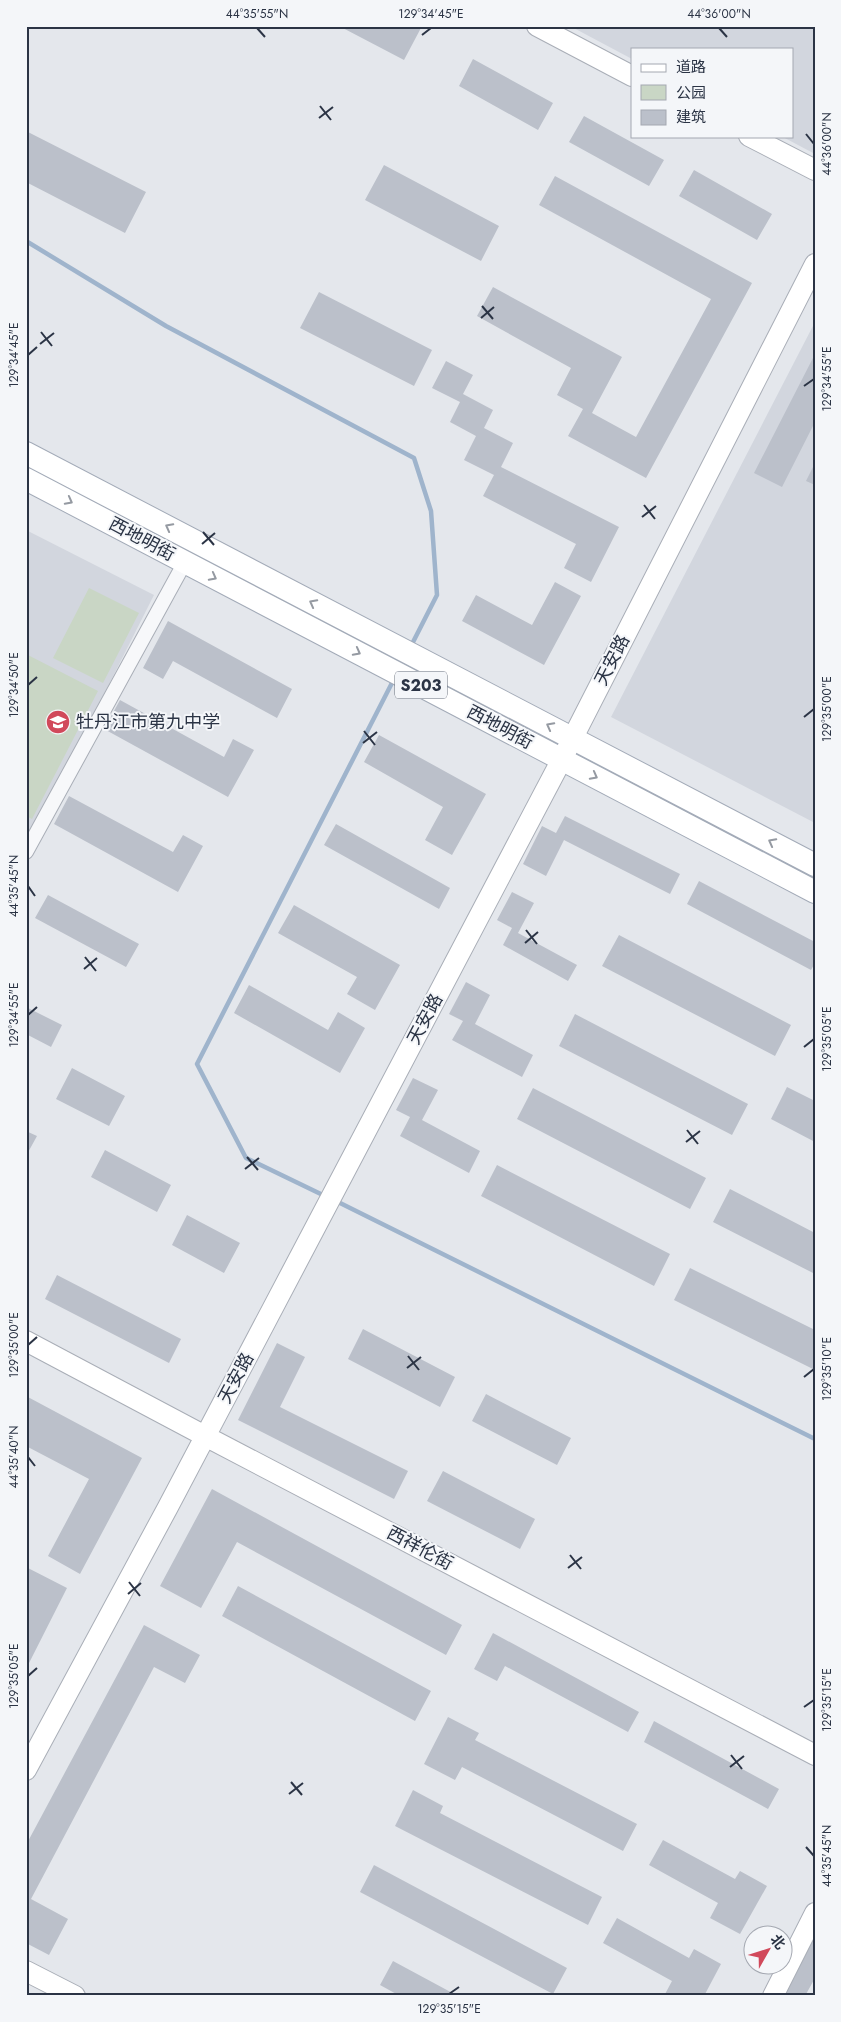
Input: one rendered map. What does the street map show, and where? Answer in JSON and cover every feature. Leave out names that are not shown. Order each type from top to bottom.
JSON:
[{"type":"main road","name":"西地明街","points":[[26,453],[815,865]]},
{"type":"main road","name":"西地明街","points":[[26,479],[815,892]]},
{"type":"street","points":[[537,26],[631,75]]},
{"type":"street","points":[[753,138],[815,170]]},
{"type":"street","name":"天安路","points":[[26,1770],[205,1436],[562,759],[815,264]]},
{"type":"street","points":[[26,852],[185,562]]},
{"type":"street","name":"西祥伦街","points":[[26,1341],[815,1755]]},
{"type":"street","points":[[773,1996],[815,1913]]},
{"type":"street","points":[[26,1971],[75,1996]]},
{"type":"shaded area","points":[[570,26],[815,26],[815,154],[785,138],[794,138],[794,48],[631,48],[631,58]]},
{"type":"shaded area","points":[[815,322],[815,823],[611,717]]},
{"type":"shaded area","name":"牡丹江市第九中学","points":[[26,530],[154,595],[26,849]]},
{"type":"green space","points":[[89,588],[139,613],[103,683],[53,658]]},
{"type":"green space","points":[[26,654],[98,691],[32,819],[26,816]]},
{"type":"building","points":[[339,26],[422,26],[404,60]]},
{"type":"building","points":[[473,59],[553,103],[538,130],[459,86]]},
{"type":"building","points":[[584,116],[664,160],[649,186],[569,142]]},
{"type":"building","points":[[26,131],[146,192],[125,233],[26,182]]},
{"type":"building","points":[[384,165],[499,226],[481,261],[365,200]]},
{"type":"building","points":[[694,170],[772,214],[757,240],[679,196]]},
{"type":"building","points":[[555,176],[752,283],[646,478],[568,436],[583,409],[557,395],[571,368],[477,316],[493,287],[622,357],[592,413],[636,437],[711,299],[539,205]]},
{"type":"building","points":[[319,292],[432,350],[414,386],[300,328]]},
{"type":"building","points":[[815,354],[815,422],[782,487],[754,473]]},
{"type":"building","points":[[446,361],[473,375],[463,394],[493,410],[484,428],[513,443],[501,467],[619,527],[591,582],[564,568],[576,544],[483,496],[494,475],[464,460],[476,436],[450,422],[460,402],[432,388]]},
{"type":"building","points":[[815,463],[815,485],[806,481]]},
{"type":"building","points":[[555,582],[581,596],[544,665],[462,621],[476,595],[532,625]]},
{"type":"building","points":[[168,621],[292,689],[277,718],[173,661],[163,679],[143,668]]},
{"type":"building","points":[[120,700],[224,757],[233,739],[254,750],[228,797],[104,729]]},
{"type":"building","points":[[379,735],[486,794],[452,855],[425,840],[443,807],[364,762]]},
{"type":"building","points":[[69,796],[173,852],[183,835],[203,846],[178,892],[54,824]]},
{"type":"building","points":[[565,816],[680,874],[670,894],[564,840],[546,876],[523,864],[542,826],[556,833]]},
{"type":"building","points":[[336,824],[450,888],[439,909],[324,845]]},
{"type":"building","points":[[699,881],[815,942],[815,963],[811,970],[687,904]]},
{"type":"building","points":[[512,892],[534,903],[518,933],[577,965],[568,981],[503,945],[512,928],[497,920]]},
{"type":"building","points":[[48,895],[139,944],[126,967],[35,918]]},
{"type":"building","points":[[294,905],[400,965],[375,1010],[347,994],[357,977],[278,933]]},
{"type":"building","points":[[619,935],[791,1025],[775,1056],[602,966]]},
{"type":"building","points":[[466,982],[490,995],[475,1024],[533,1055],[522,1077],[452,1040],[463,1021],[449,1014]]},
{"type":"building","points":[[249,985],[328,1030],[338,1012],[365,1028],[340,1073],[234,1013]]},
{"type":"building","points":[[26,1007],[62,1025],[51,1047],[26,1034]]},
{"type":"building","points":[[575,1014],[748,1104],[732,1135],[559,1046]]},
{"type":"building","points":[[72,1068],[125,1096],[109,1126],[56,1099]]},
{"type":"building","points":[[413,1078],[438,1090],[422,1120],[480,1151],[469,1173],[400,1136],[410,1117],[396,1110]]},
{"type":"building","points":[[787,1087],[815,1101],[815,1142],[771,1119]]},
{"type":"building","points":[[533,1088],[706,1178],[690,1209],[517,1119]]},
{"type":"building","points":[[26,1131],[37,1136],[26,1156]]},
{"type":"building","points":[[105,1150],[171,1185],[157,1212],[91,1177]]},
{"type":"building","points":[[497,1165],[670,1254],[654,1286],[481,1196]]},
{"type":"building","points":[[730,1189],[815,1233],[815,1274],[713,1222]]},
{"type":"building","points":[[187,1215],[240,1243],[224,1273],[172,1245]]},
{"type":"building","points":[[690,1268],[815,1330],[815,1370],[674,1300]]},
{"type":"building","points":[[57,1275],[181,1339],[169,1363],[45,1299]]},
{"type":"building","points":[[363,1329],[455,1377],[440,1407],[348,1359]]},
{"type":"building","points":[[277,1343],[305,1357],[280,1407],[408,1471],[394,1499],[238,1420]]},
{"type":"building","points":[[486,1394],[571,1438],[557,1465],[472,1421]]},
{"type":"building","points":[[26,1396],[142,1458],[80,1574],[48,1556],[89,1479],[26,1446]]},
{"type":"building","points":[[443,1471],[535,1519],[520,1549],[427,1501]]},
{"type":"building","points":[[212,1489],[462,1625],[446,1655],[237,1542],[201,1608],[160,1586]]},
{"type":"building","points":[[26,1567],[67,1588],[26,1669]]},
{"type":"building","points":[[238,1586],[431,1691],[415,1721],[222,1616]]},
{"type":"building","points":[[144,1625],[200,1655],[185,1683],[154,1667],[31,1899],[68,1919],[49,1955],[26,1943],[26,1845]]},
{"type":"building","points":[[493,1633],[639,1712],[628,1732],[505,1666],[497,1681],[474,1669]]},
{"type":"building","points":[[448,1717],[479,1733],[475,1740],[637,1824],[623,1851],[462,1767],[455,1780],[424,1764]]},
{"type":"building","points":[[654,1721],[779,1789],[768,1809],[644,1742]]},
{"type":"building","points":[[413,1790],[443,1806],[440,1813],[602,1897],[588,1925],[395,1826]]},
{"type":"building","points":[[663,1840],[735,1879],[740,1871],[767,1886],[740,1934],[710,1918],[718,1903],[649,1865]]},
{"type":"building","points":[[374,1865],[567,1968],[553,1994],[360,1892]]},
{"type":"building","points":[[617,1918],[689,1958],[694,1949],[721,1964],[704,1996],[664,1996],[672,1981],[603,1943]]},
{"type":"building","points":[[815,1919],[815,1978],[805,1996],[773,1996],[785,1974],[794,1974],[794,1958]]},
{"type":"building","points":[[393,1961],[458,1996],[400,1996],[380,1985]]},
{"type":"waterway","points":[[26,241],[166,326],[414,458],[431,511],[437,595],[411,646]]},
{"type":"waterway","points":[[327,1197],[246,1158],[197,1064],[394,679]]},
{"type":"waterway","points":[[336,1201],[815,1439]]},
{"type":"place","name":"牡丹江市第九中学","points":[[58,722]]}]
